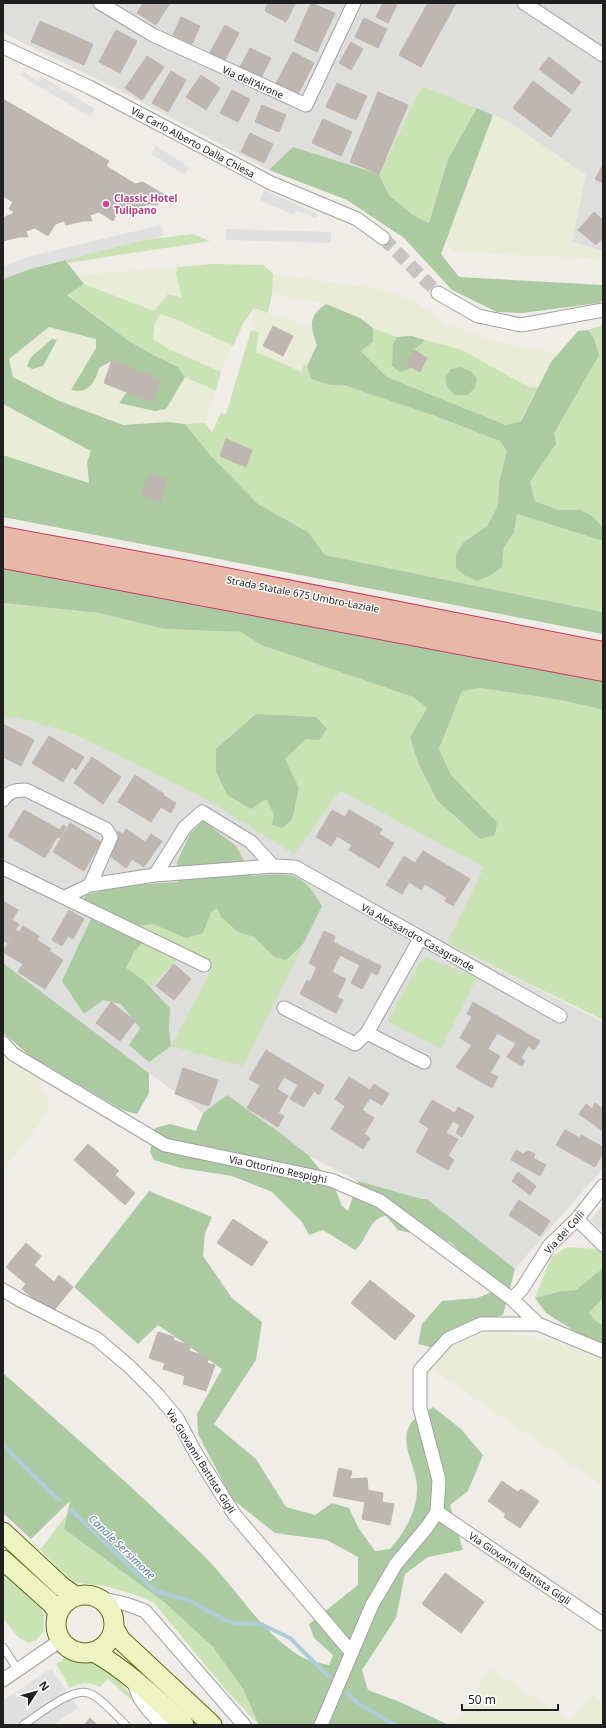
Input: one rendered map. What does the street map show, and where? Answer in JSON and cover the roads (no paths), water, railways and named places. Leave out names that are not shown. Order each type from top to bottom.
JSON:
[{"type":"highway","name":"Strada Statale 675 Umbro-Laziale","points":[[3,538],[200,574],[603,653]]},
{"type":"highway","name":"Strada Statale 675 Umbro-Laziale","points":[[3,557],[603,670]]},
{"type":"main road","points":[[3,1532],[62,1587],[75,1596]]},
{"type":"main road","points":[[3,1560],[51,1603],[58,1612]]},
{"type":"main road","points":[[184,1725],[133,1679],[108,1659],[94,1652],[76,1652],[61,1640],[56,1627],[58,1612],[65,1602],[75,1596],[88,1594],[100,1598],[112,1611],[114,1628],[121,1640],[212,1725]]},
{"type":"main road","points":[[94,1652],[108,1643],[114,1628]]},
{"type":"street","name":"Via dell'Airone","points":[[100,3],[153,35],[306,106],[354,3]]},
{"type":"street","points":[[524,3],[603,55]]},
{"type":"street","name":"Via Carlo Alberto Dalla Chiesa","points":[[3,47],[89,87],[271,183],[358,219],[383,238]]},
{"type":"street","points":[[438,293],[478,316],[521,325],[580,316],[603,310]]},
{"type":"street","points":[[3,800],[5,796],[14,790],[26,790],[106,829],[111,837],[90,885]]},
{"type":"street","points":[[155,875],[185,827],[202,812],[251,842],[273,866]]},
{"type":"street","name":"Via Alessandro Casagrande","points":[[65,897],[90,885],[155,875],[273,866],[295,867],[560,1016]]},
{"type":"street","points":[[3,868],[204,965]]},
{"type":"street","points":[[284,1008],[354,1044],[367,1033],[420,938]]},
{"type":"street","points":[[367,1033],[424,1062]]},
{"type":"street","name":"Via Ottorino Respighi","points":[[3,1043],[13,1054],[165,1145],[332,1180],[380,1201],[512,1299],[538,1324]]},
{"type":"street","name":"Via dei Colli","points":[[512,1299],[522,1289],[549,1246],[577,1219],[603,1186]]},
{"type":"street","points":[[577,1219],[603,1245]]},
{"type":"street","name":"Via Giovanni Battista Gigli","points":[[3,1290],[97,1339],[130,1367],[156,1393],[177,1418],[195,1452],[234,1514],[352,1654]]},
{"type":"street","points":[[322,1725],[372,1605],[396,1564],[427,1527],[436,1512],[439,1480],[420,1408],[420,1370],[448,1339],[481,1324],[538,1324],[603,1351]]},
{"type":"street","name":"Via Giovanni Battista Gigli","points":[[436,1512],[603,1624]]},
{"type":"street","points":[[100,1598],[126,1604],[145,1611],[244,1725]]},
{"type":"street","points":[[3,1680],[61,1640]]},
{"type":"street","points":[[133,1679],[137,1695],[160,1724]]},
{"type":"lane","points":[[3,1647],[18,1670]]},
{"type":"lane","points":[[23,1725],[72,1694],[83,1692],[94,1695],[126,1725]]},
{"type":"waterway","name":"Canale Sersimone","points":[[3,1445],[59,1500]]},
{"type":"waterway","name":"Canale Sersimone","points":[[71,1510],[155,1591],[191,1601],[222,1619],[232,1623],[261,1624],[290,1638],[329,1677]]},
{"type":"waterway","name":"Canale Sersimone","points":[[347,1693],[359,1704],[395,1725]]},
{"type":"tunnel","points":[[383,238],[438,293]]},
{"type":"place","name":"Classic Hotel Tulipano","points":[[106,204]]}]
